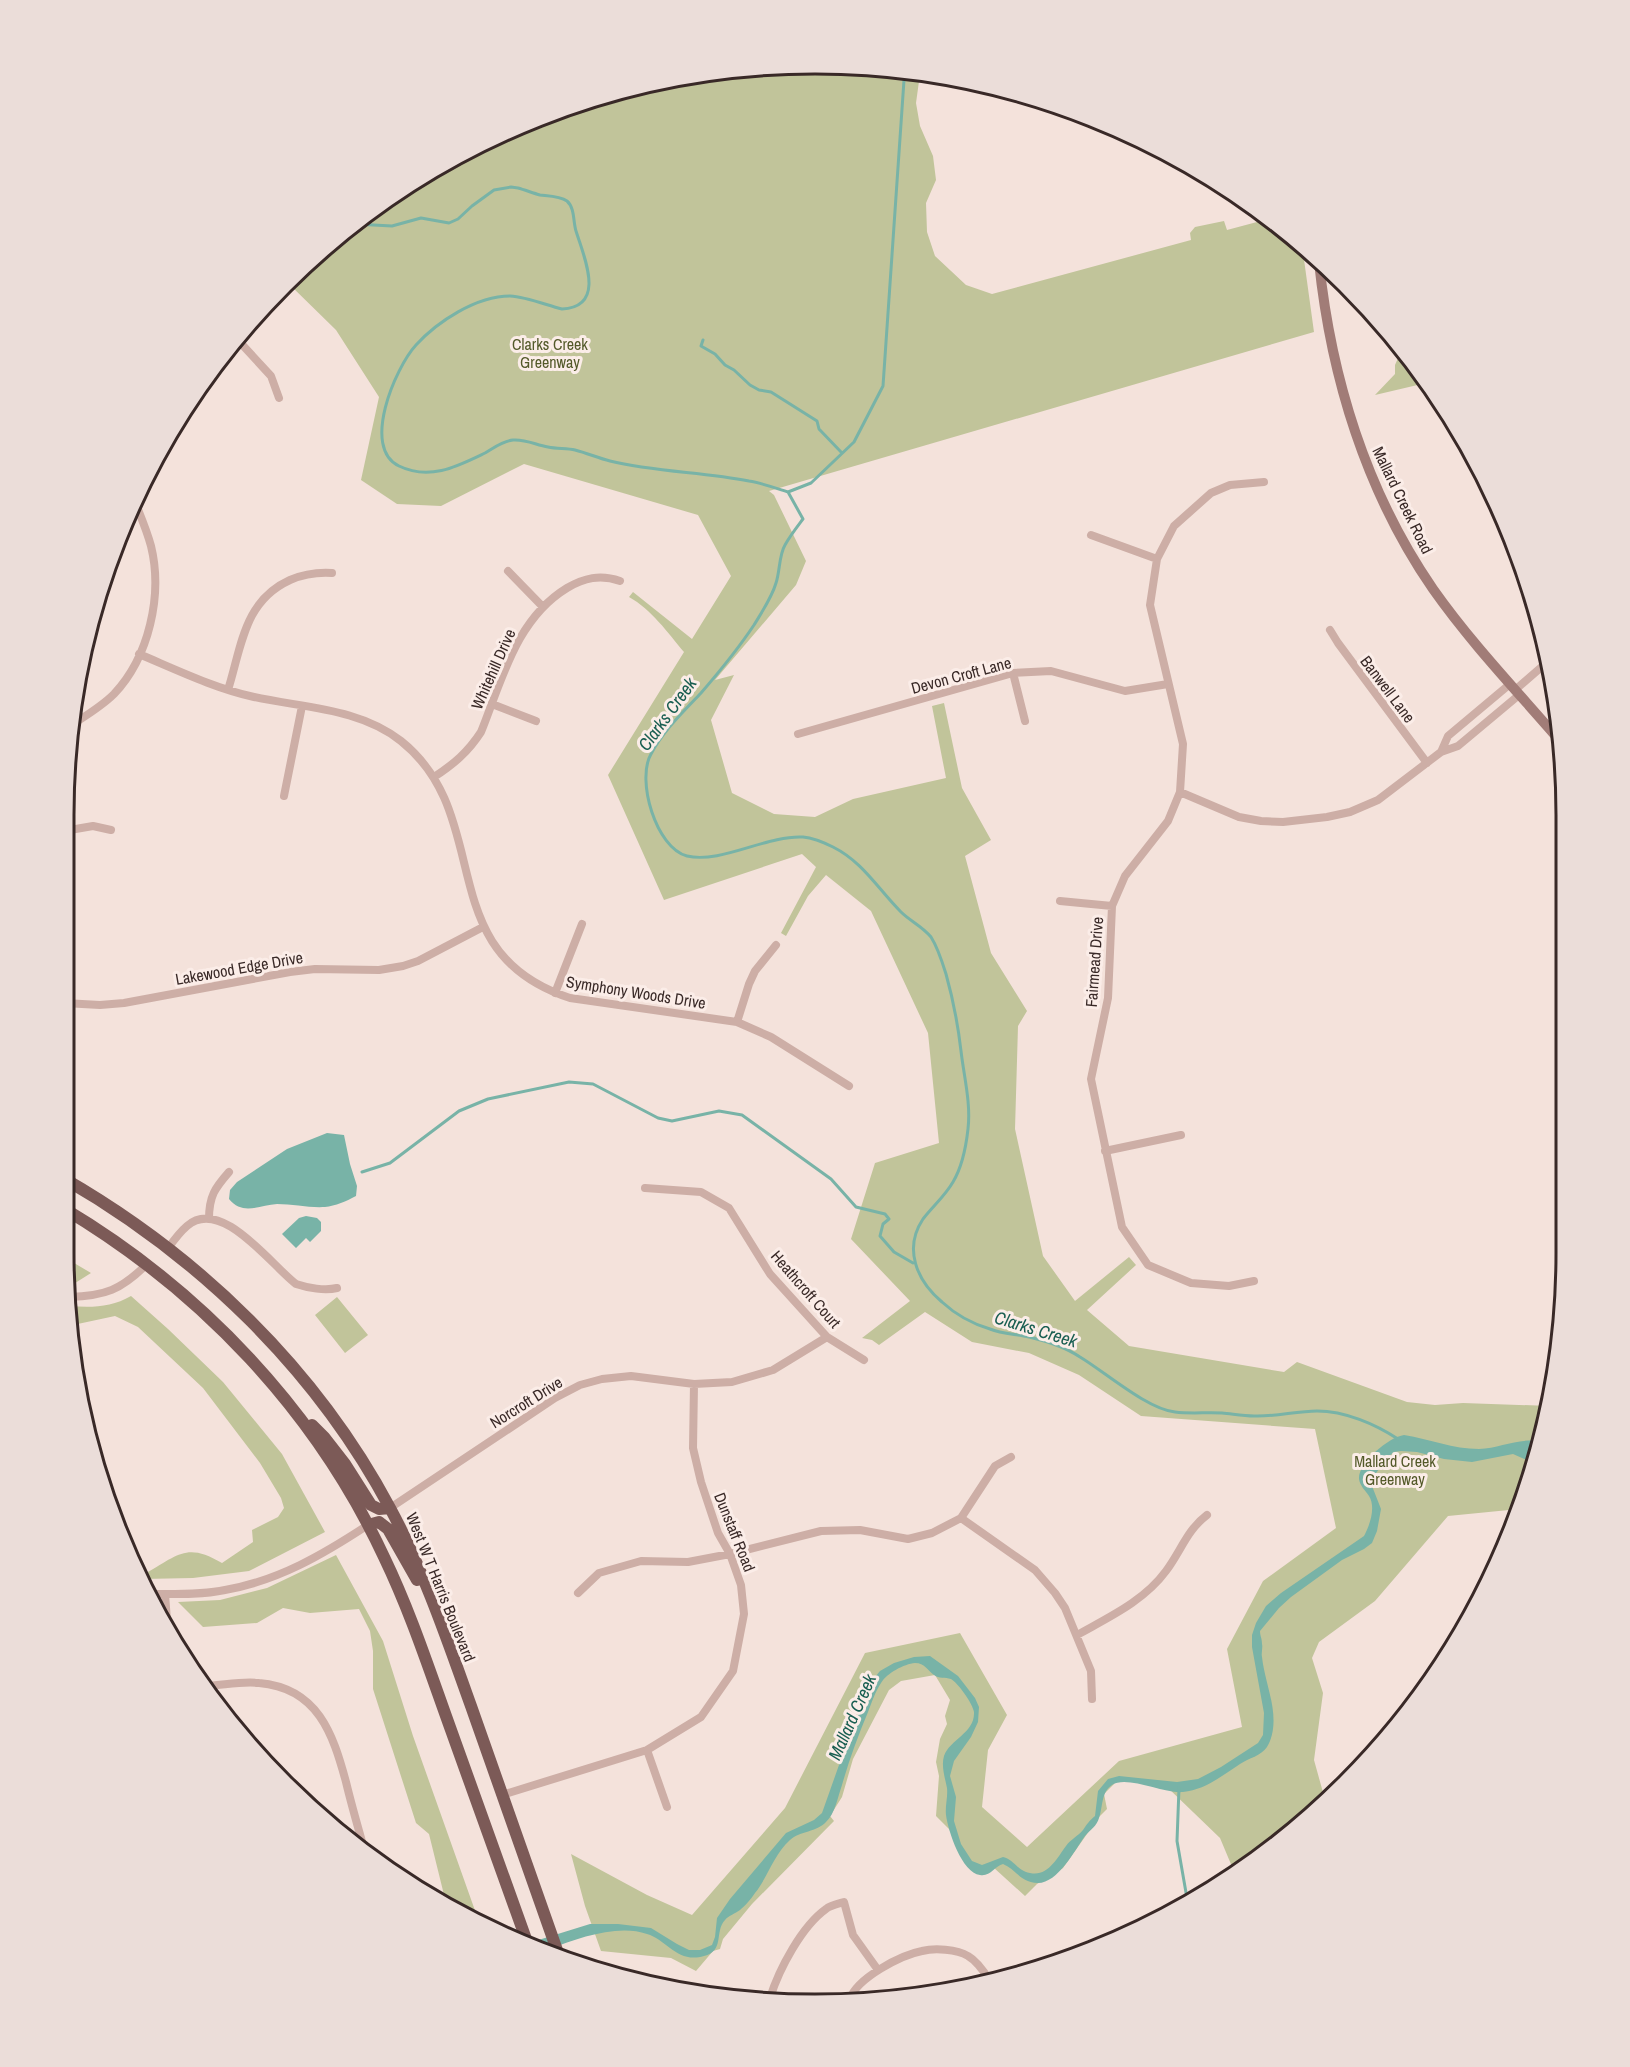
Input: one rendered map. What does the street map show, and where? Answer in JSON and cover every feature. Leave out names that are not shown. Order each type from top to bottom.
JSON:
[{"type":"main road","name":"Mallard Creek Road","points":[[1321,274],[1330,341],[1340,379],[1362,451],[1383,501],[1411,555],[1432,588],[1464,630],[1551,731]]},
{"type":"main road","name":"West W T Harris Boulevard","points":[[74,1185],[169,1247],[234,1304],[303,1379],[357,1453],[390,1508],[410,1548],[435,1609],[556,1946]]},
{"type":"main road","points":[[74,1215],[147,1264],[213,1321],[289,1404],[327,1457],[384,1556],[419,1639],[524,1934]]},
{"type":"main road","points":[[289,1404],[324,1437],[345,1464],[371,1506],[379,1509],[390,1508]]},
{"type":"main road","points":[[368,1525],[379,1522],[388,1529],[435,1609]]},
{"type":"street","points":[[242,345],[271,376],[279,398]]},
{"type":"street","name":"Fairmead Drive","points":[[1254,1281],[1229,1286],[1191,1283],[1148,1265],[1122,1227],[1091,1079],[1108,998],[1112,906],[1125,876],[1168,821],[1180,792],[1183,744],[1150,605],[1157,559],[1174,526],[1211,493],[1230,485],[1264,482]]},
{"type":"street","points":[[80,720],[98,708],[112,695],[130,672],[139,654],[152,614],[154,572],[152,548],[139,512]]},
{"type":"street","points":[[1091,535],[1157,559]]},
{"type":"street","points":[[508,571],[543,607]]},
{"type":"street","points":[[228,690],[249,620],[262,598],[300,576],[320,572],[332,573]]},
{"type":"street","name":"Whitehill Drive","points":[[434,777],[463,756],[474,743],[514,648],[531,620],[543,607],[581,580],[599,577],[620,581]]},
{"type":"street","name":"Banwell Lane","points":[[1330,630],[1338,644],[1427,762]]},
{"type":"street","name":"Symphony Woods Drive","points":[[139,654],[228,690],[347,714],[385,730],[416,755],[434,777],[450,808],[472,896],[483,927],[497,949],[518,971],[555,993],[589,1001],[737,1022],[771,1036],[849,1086]]},
{"type":"street","points":[[1180,792],[1239,817],[1262,821],[1283,822],[1350,813],[1378,800],[1441,752],[1458,746],[1541,667]]},
{"type":"street","name":"Devon Croft Lane","points":[[798,734],[1014,673],[1051,671],[1125,692],[1168,684]]},
{"type":"street","points":[[1014,673],[1025,721]]},
{"type":"street","points":[[1441,752],[1448,736],[1515,690]]},
{"type":"street","points":[[492,704],[536,721]]},
{"type":"street","points":[[284,796],[302,706]]},
{"type":"street","points":[[74,829],[93,826],[111,830]]},
{"type":"street","points":[[1060,901],[1112,906]]},
{"type":"street","points":[[555,993],[582,924]]},
{"type":"street","name":"Lakewood Edge Drive","points":[[74,1004],[124,1003],[298,971],[395,968],[418,961],[483,927]]},
{"type":"street","points":[[737,1022],[752,978],[776,945]]},
{"type":"street","points":[[1105,1151],[1181,1135]]},
{"type":"street","points":[[209,1219],[210,1201],[225,1173]]},
{"type":"street","name":"Heathcroft Court","points":[[645,1188],[701,1192],[729,1208],[770,1274],[827,1337],[864,1360]]},
{"type":"street","points":[[169,1247],[187,1225],[202,1219],[219,1220],[233,1227],[296,1284],[326,1288],[336,1285]]},
{"type":"street","points":[[75,1296],[102,1294],[118,1288],[130,1281],[147,1264]]},
{"type":"street","name":"Norcroft Drive","points":[[390,1508],[537,1410],[580,1385],[602,1379],[631,1376],[694,1384],[732,1382],[772,1370],[827,1337]]},
{"type":"street","name":"Dunstaff Road","points":[[502,1795],[647,1750],[701,1717],[733,1671],[744,1614],[741,1585],[730,1554],[718,1533],[701,1482],[693,1448],[694,1384]]},
{"type":"street","points":[[578,1593],[599,1573],[641,1561],[688,1562],[821,1531],[860,1530],[908,1539],[932,1533],[961,1518],[995,1466],[1011,1457]]},
{"type":"street","points":[[1077,1635],[1119,1612],[1152,1587],[1166,1571],[1190,1531],[1207,1515]]},
{"type":"street","points":[[961,1518],[1041,1576],[1065,1608],[1091,1671],[1092,1699]]},
{"type":"street","points":[[157,1594],[224,1591],[266,1580],[302,1564],[368,1525]]},
{"type":"street","points":[[165,1594],[166,1610]]},
{"type":"street","points":[[214,1686],[258,1683],[272,1685],[298,1696],[316,1711],[333,1736],[361,1838]]},
{"type":"street","points":[[647,1750],[667,1807]]},
{"type":"street","points":[[772,1992],[780,1970],[811,1923],[828,1908],[844,1902],[853,1935],[878,1970]]},
{"type":"street","points":[[853,1992],[878,1970],[922,1951],[946,1950],[968,1956],[985,1973]]},
{"type":"green space","points":[[767,75],[863,75],[919,81],[916,103],[920,126],[933,156],[936,180],[926,203],[927,232],[935,256],[966,285],[992,294],[1191,240],[1190,233],[1195,227],[1224,221],[1227,230],[1259,222],[1304,258],[1314,332],[769,491],[774,495],[806,561],[796,585],[715,680],[734,675],[711,720],[732,793],[774,814],[815,817],[853,799],[946,778],[932,706],[944,703],[962,788],[991,840],[965,856],[991,953],[1027,1011],[1018,1026],[1015,1129],[1043,1256],[1075,1301],[1129,1257],[1136,1265],[1087,1310],[1129,1346],[1284,1372],[1297,1362],[1407,1402],[1435,1405],[1463,1403],[1540,1406],[1531,1444],[1510,1510],[1448,1516],[1375,1601],[1319,1642],[1312,1658],[1323,1693],[1314,1760],[1323,1791],[1266,1840],[1232,1866],[1220,1838],[1166,1786],[1118,1780],[1104,1794],[1107,1809],[1063,1868],[1037,1884],[1025,1896],[993,1867],[972,1868],[949,1829],[936,1816],[939,1776],[936,1762],[940,1739],[947,1724],[945,1716],[950,1700],[935,1675],[901,1681],[889,1690],[853,1759],[842,1797],[830,1816],[834,1821],[752,1904],[723,1939],[720,1949],[713,1951],[696,1971],[671,1958],[601,1951],[585,1906],[571,1854],[647,1895],[692,1915],[785,1808],[865,1653],[960,1633],[1007,1715],[988,1750],[982,1807],[1027,1847],[1119,1761],[1242,1727],[1227,1649],[1263,1581],[1336,1528],[1315,1429],[1141,1416],[1079,1375],[1029,1353],[972,1342],[925,1312],[879,1345],[872,1340],[862,1338],[910,1301],[851,1239],[875,1163],[939,1143],[928,1033],[871,911],[826,875],[808,896],[786,936],[781,933],[816,867],[802,854],[664,900],[608,775],[684,652],[652,615],[629,597],[633,592],[692,639],[731,576],[698,515],[524,464],[441,506],[397,504],[361,480],[379,397],[336,330],[294,289],[364,227],[403,198],[444,173],[531,130],[623,99],[718,80]]},
{"type":"green space","points":[[1398,358],[1418,385],[1375,395],[1395,374]]},
{"type":"green space","points":[[74,1263],[91,1273],[75,1283]]},
{"type":"green space","points":[[131,1296],[223,1382],[282,1454],[325,1532],[249,1571],[193,1578],[149,1579],[147,1573],[183,1553],[200,1553],[222,1563],[253,1542],[252,1530],[278,1517],[284,1508],[281,1498],[260,1463],[203,1388],[138,1327],[115,1316],[77,1324],[76,1306],[102,1306]]},
{"type":"green space","points":[[337,1297],[368,1335],[345,1353],[315,1315]]},
{"type":"green space","points":[[336,1555],[383,1641],[413,1736],[475,1911],[444,1894],[429,1834],[416,1823],[373,1689],[373,1651],[370,1631],[359,1609],[310,1613],[283,1608],[257,1623],[203,1627],[178,1602],[220,1600],[267,1588]]},
{"type":"water","points":[[327,1133],[344,1135],[357,1186],[356,1196],[337,1204],[319,1207],[277,1204],[246,1208],[234,1204],[229,1199],[230,1190],[237,1182],[287,1149]]},
{"type":"water","points":[[306,1216],[317,1218],[321,1222],[321,1231],[310,1242],[306,1238],[296,1248],[282,1234],[299,1218]]},
{"type":"water","points":[[1404,1435],[1479,1449],[1532,1440],[1526,1460],[1513,1454],[1472,1462],[1401,1451],[1394,1452],[1387,1458],[1371,1480],[1381,1509],[1372,1543],[1342,1560],[1291,1597],[1260,1631],[1273,1714],[1272,1736],[1267,1747],[1258,1755],[1191,1791],[1175,1792],[1127,1782],[1112,1785],[1104,1796],[1097,1823],[1065,1865],[1052,1878],[1038,1883],[1027,1881],[1003,1864],[984,1875],[973,1873],[967,1867],[957,1850],[947,1822],[947,1788],[943,1760],[951,1745],[971,1725],[973,1708],[954,1681],[936,1676],[924,1665],[915,1663],[891,1673],[879,1686],[857,1739],[836,1805],[829,1819],[818,1828],[794,1837],[784,1846],[750,1900],[725,1920],[720,1930],[717,1946],[710,1954],[695,1958],[687,1957],[654,1937],[636,1931],[611,1931],[557,1947],[539,1940],[590,1924],[618,1924],[651,1928],[689,1950],[700,1950],[712,1945],[717,1918],[730,1899],[786,1833],[814,1820],[822,1813],[850,1734],[875,1677],[880,1671],[894,1663],[914,1657],[930,1656],[958,1676],[979,1707],[978,1722],[971,1737],[954,1761],[950,1776],[956,1797],[954,1821],[961,1844],[972,1861],[982,1865],[1003,1857],[1022,1870],[1030,1873],[1042,1872],[1055,1861],[1095,1816],[1098,1791],[1108,1779],[1119,1776],[1177,1782],[1198,1779],[1258,1743],[1263,1735],[1264,1713],[1252,1647],[1252,1635],[1256,1623],[1266,1606],[1281,1593],[1364,1536],[1370,1521],[1372,1505],[1359,1479],[1360,1473],[1376,1452],[1390,1440]]},
{"type":"waterway","points":[[788,492],[811,483],[854,442],[883,386],[905,79]]},
{"type":"waterway","name":"Clarks Creek","points":[[367,225],[392,226],[421,218],[449,223],[458,219],[494,190],[511,187],[558,197],[567,201],[573,211],[589,279],[584,300],[576,306],[562,309],[530,299],[497,297],[484,300],[458,312],[425,336],[416,345],[399,371],[385,407],[382,426],[383,443],[388,457],[399,466],[422,472],[444,470],[465,463],[505,442],[522,440],[548,447],[575,450],[627,465],[764,484],[788,492],[803,519],[783,549],[774,588],[754,625],[701,693],[667,730],[651,754],[647,766],[648,796],[658,827],[666,840],[676,850],[687,856],[714,856],[774,840],[803,837],[833,847],[862,868],[901,912],[931,937],[940,955],[955,1012],[969,1110],[965,1150],[956,1176],[946,1192],[923,1219],[914,1242],[916,1264],[933,1294],[953,1311],[977,1324],[999,1332],[1042,1340],[1068,1350],[1139,1397],[1164,1409],[1181,1413],[1254,1416],[1309,1411],[1338,1413],[1380,1428],[1398,1439]]},
{"type":"waterway","points":[[703,340],[701,346],[715,354],[750,385],[759,390],[771,392],[817,421],[819,429],[842,453]]},
{"type":"waterway","points":[[362,1172],[390,1163],[459,1111],[488,1099],[569,1082],[593,1084],[658,1118],[672,1121],[719,1111],[742,1115],[831,1179],[856,1207],[885,1214],[889,1219],[883,1224],[880,1236],[894,1252],[913,1263]]},
{"type":"waterway","points":[[1179,1788],[1177,1841],[1186,1894]]},
{"type":"park label","name":"Clarks Creek Greenway","points":[[550,353]]},
{"type":"park label","name":"Mallard Creek Greenway","points":[[1395,1470]]},
{"type":"water label","name":"Mallard Creek","points":[[852,1717]]}]
